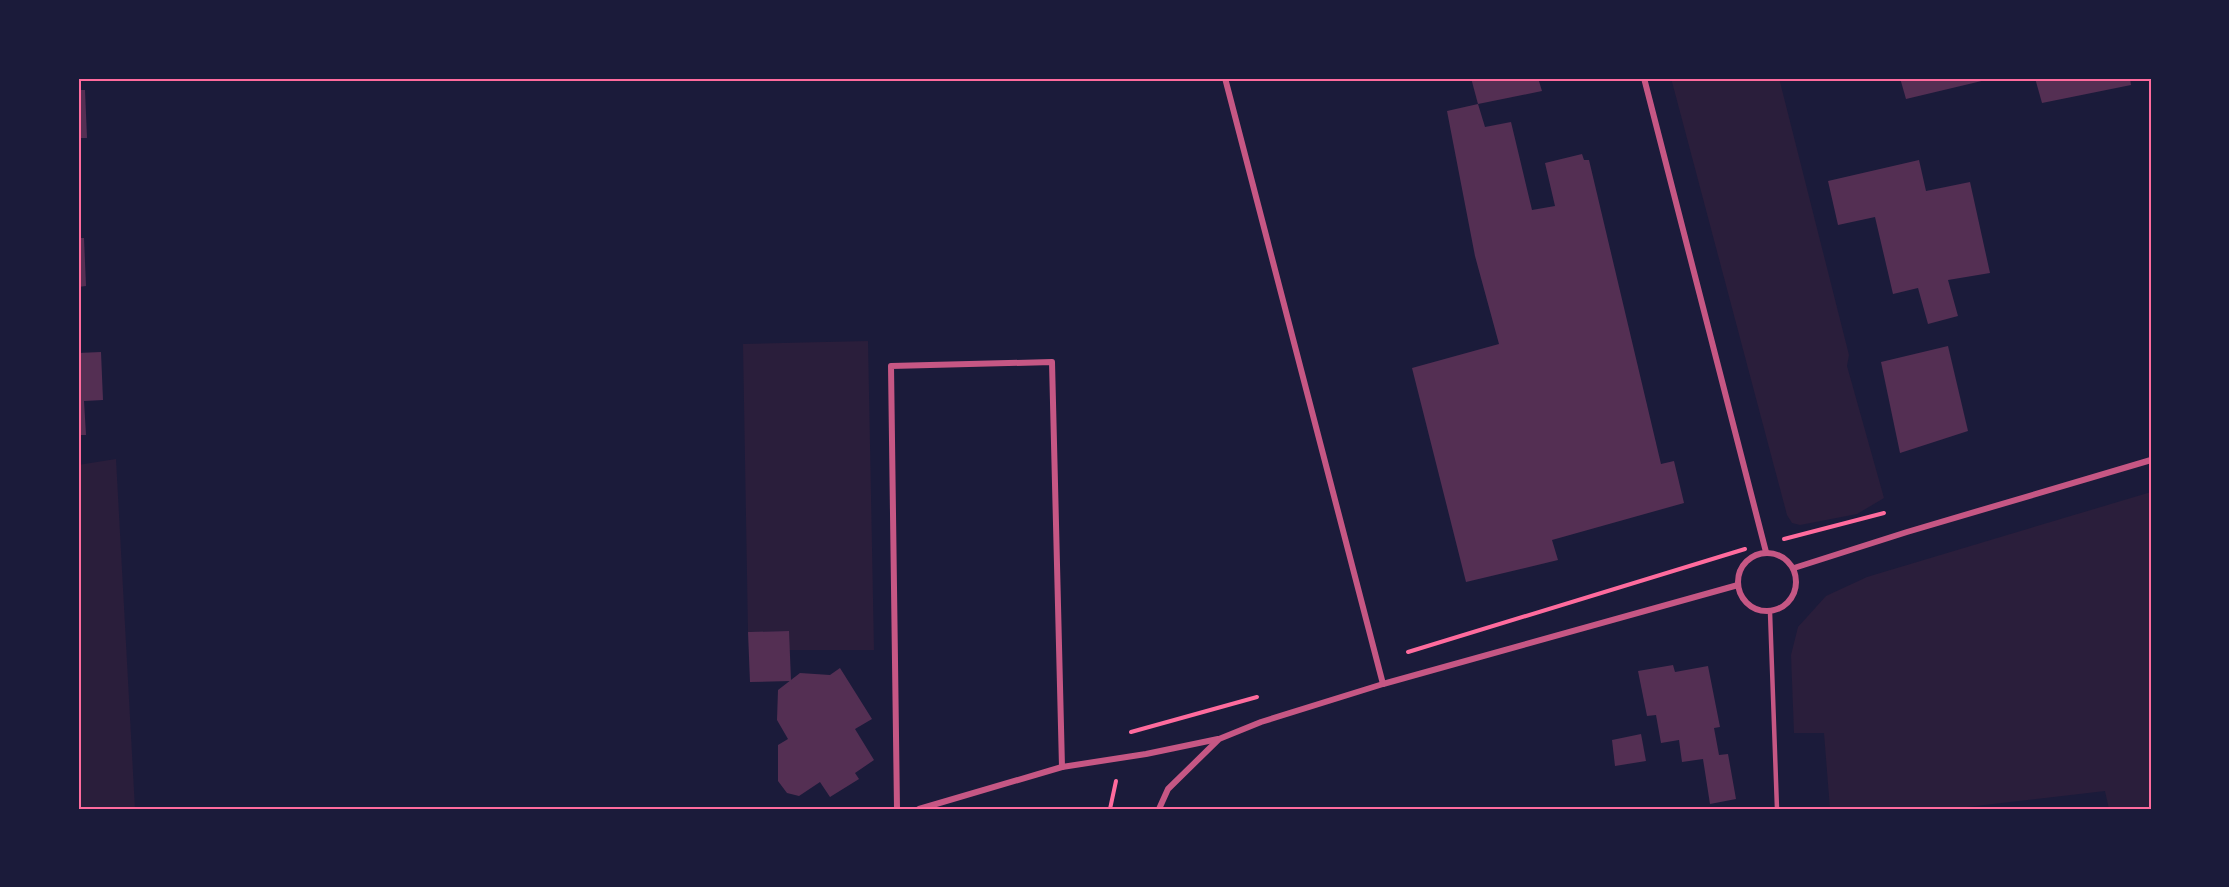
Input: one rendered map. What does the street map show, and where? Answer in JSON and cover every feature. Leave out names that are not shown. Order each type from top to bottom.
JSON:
[{"type":"street","points":[[1225,78],[1383,684]]},
{"type":"street","points":[[1644,78],[1766,552]]},
{"type":"street","points":[[897,809],[891,366],[1052,362],[1062,767]]},
{"type":"street","points":[[1794,568],[2151,460]]},
{"type":"street","points":[[1766,552],[1782,556],[1794,568],[1796,587],[1793,596],[1779,609],[1770,612],[1761,611],[1745,602],[1738,585],[1742,567],[1748,559],[1766,552]]},
{"type":"street","points":[[919,809],[1062,767],[1115,760],[1219,739],[1261,722],[1383,684],[1738,585]]},
{"type":"street","points":[[1159,809],[1168,789],[1219,739]]},
{"type":"lane","points":[[1770,612],[1777,809]]},
{"type":"path","points":[[1379,663],[1425,646],[1763,544],[1888,512]]},
{"type":"path","points":[[1129,732],[1267,695]]},
{"type":"path","points":[[1110,809],[1117,777],[1115,760]]},
{"type":"shaded area","points":[[1671,78],[1779,78],[1849,355],[1847,366],[1884,498],[1857,514],[1800,525],[1792,523],[1787,515]]},
{"type":"shaded area","points":[[868,341],[874,650],[789,650],[788,631],[748,632],[743,344]]},
{"type":"shaded area","points":[[116,459],[135,809],[78,809],[78,465]]},
{"type":"shaded area","points":[[2151,492],[2151,809],[2109,809],[2105,791],[1950,809],[1830,809],[1824,733],[1794,733],[1791,655],[1798,627],[1826,596],[1867,577]]},
{"type":"building","points":[[1471,78],[1538,78],[1542,91],[1478,104]]},
{"type":"building","points":[[1900,78],[1990,78],[1990,79],[1906,99]]},
{"type":"building","points":[[2035,78],[2130,78],[2131,85],[2042,103]]},
{"type":"building","points":[[78,90],[85,90],[87,138],[78,138]]},
{"type":"building","points":[[1478,104],[1485,127],[1511,122],[1532,210],[1555,206],[1545,163],[1582,154],[1584,160],[1589,160],[1661,464],[1674,461],[1684,503],[1552,540],[1558,560],[1466,582],[1412,368],[1499,344],[1475,256],[1447,111]]},
{"type":"building","points":[[1919,160],[1926,191],[1970,182],[1990,273],[1948,280],[1958,316],[1928,324],[1918,288],[1893,294],[1875,217],[1838,225],[1828,181]]},
{"type":"building","points":[[78,238],[84,238],[86,286],[78,287]]},
{"type":"building","points":[[1948,346],[1968,431],[1900,453],[1881,362]]},
{"type":"building","points":[[101,352],[103,400],[84,401],[86,435],[78,435],[78,353]]},
{"type":"building","points":[[789,631],[791,681],[750,682],[748,632]]},
{"type":"building","points":[[1673,665],[1675,672],[1708,666],[1720,727],[1714,728],[1719,755],[1728,754],[1736,799],[1710,804],[1703,759],[1682,762],[1679,740],[1661,743],[1656,715],[1647,716],[1638,671]]},
{"type":"building","points":[[840,668],[872,719],[855,729],[874,760],[855,773],[859,779],[830,797],[820,782],[799,796],[787,793],[778,781],[778,745],[788,739],[777,720],[778,690],[800,673],[830,675]]},
{"type":"building","points":[[1641,734],[1646,761],[1615,766],[1612,740]]}]
